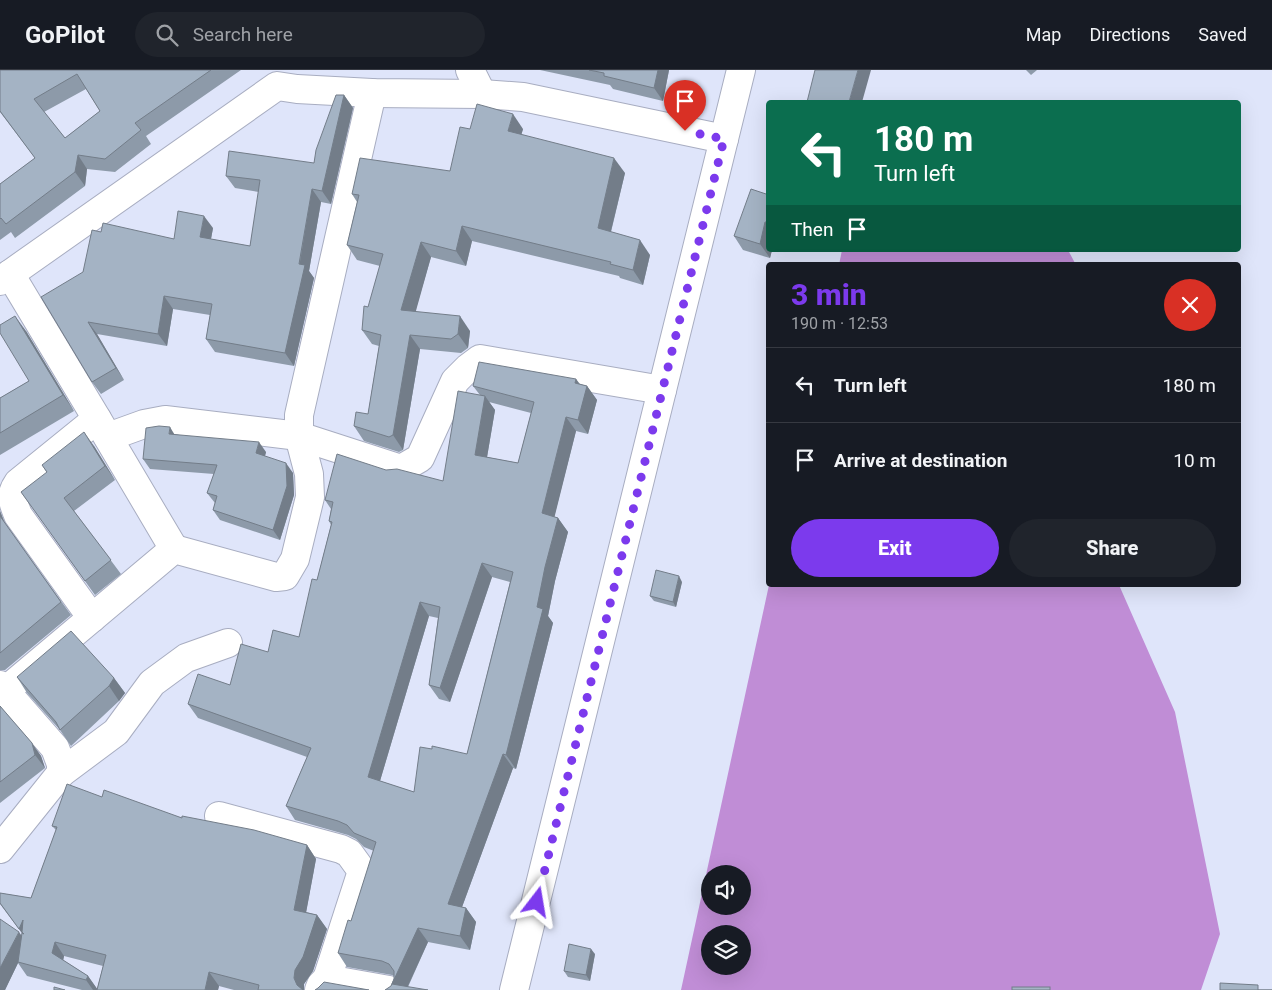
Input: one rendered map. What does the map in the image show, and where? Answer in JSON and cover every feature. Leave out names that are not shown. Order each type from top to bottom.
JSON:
[{"type":"street","points":[[507,990],[514,990],[741,70]]},
{"type":"street","points":[[372,93],[299,415],[298,436],[309,474],[310,497],[295,559],[285,576],[276,577],[174,549],[103,428],[5,278],[272,78],[296,89],[372,93],[476,82],[523,97],[724,139]]},
{"type":"street","points":[[92,618],[18,515],[12,498],[13,491],[18,483],[103,428],[165,420],[298,436],[400,469],[407,467],[420,458],[455,381],[480,359],[662,390]]},
{"type":"street","points":[[61,773],[61,764],[55,748],[3,688],[92,618],[174,549]]},
{"type":"street","points":[[0,849],[61,773],[116,732],[152,683],[186,658],[228,643]]},
{"type":"street","points":[[219,816],[341,849],[349,853],[362,871],[323,985],[389,990]]},
{"type":"shaded area","points":[[842,252],[1069,252],[1074,262],[840,262]]},
{"type":"shaded area","points":[[769,587],[1120,587],[1175,712],[1220,934],[1201,990],[681,990],[701,898],[701,915],[751,915],[751,865],[708,865]]},
{"type":"building","points":[[0,70],[211,70],[135,123],[141,130],[105,159],[78,155],[75,172],[6,224],[0,219],[0,184],[35,158],[0,111]],"holes":[[[77,74],[100,111],[65,138],[34,99]]]},
{"type":"building","points":[[589,70],[658,70],[654,88],[604,76],[604,73]]},
{"type":"building","points":[[815,70],[858,70],[850,100],[808,100]]},
{"type":"building","points":[[336,95],[344,95],[322,191],[312,189],[299,264],[305,265],[285,353],[206,339],[212,304],[164,296],[158,334],[88,322],[116,368],[92,382],[41,297],[83,272],[92,230],[101,232],[103,223],[174,239],[178,211],[204,216],[200,237],[250,246],[260,180],[226,176],[229,151],[314,163],[316,150]]},
{"type":"building","points":[[477,104],[513,114],[508,131],[614,158],[598,228],[640,240],[633,270],[610,264],[611,262],[462,226],[456,251],[421,242],[401,310],[460,316],[458,334],[451,339],[410,335],[393,435],[389,437],[354,426],[356,412],[368,414],[381,335],[362,330],[364,306],[368,307],[383,254],[347,245],[359,195],[352,194],[360,158],[450,171],[460,127],[470,129]]},
{"type":"building","points":[[751,189],[766,194],[766,222],[760,244],[734,236]]},
{"type":"building","points":[[15,316],[63,395],[0,433],[0,398],[29,381],[0,333],[0,325]]},
{"type":"building","points":[[479,362],[576,379],[575,383],[587,386],[578,420],[566,417],[542,513],[558,518],[537,607],[543,609],[506,755],[503,754],[448,904],[466,908],[460,936],[418,928],[392,984],[428,990],[385,990],[391,986],[394,979],[394,971],[389,964],[338,953],[348,920],[351,921],[376,842],[354,833],[347,825],[338,821],[286,806],[311,748],[188,704],[198,674],[230,685],[241,644],[268,652],[273,630],[299,637],[312,579],[317,580],[332,522],[329,521],[333,502],[325,500],[337,454],[386,470],[397,469],[443,481],[458,391],[485,396],[475,455],[518,463],[534,402],[473,386]],"holes":[[[482,563],[513,572],[467,754],[432,746],[432,749],[420,747],[414,792],[368,777],[420,602],[440,607],[429,685],[440,688]]]},
{"type":"building","points":[[170,427],[169,434],[259,442],[256,453],[286,463],[287,486],[273,530],[213,510],[217,496],[207,493],[217,465],[143,459],[146,428]]},
{"type":"building","points":[[84,432],[105,466],[64,498],[111,560],[85,581],[21,492],[47,472],[42,465]]},
{"type":"building","points":[[0,516],[61,602],[0,653]]},
{"type":"building","points":[[656,570],[679,576],[673,602],[650,596]]},
{"type":"building","points":[[71,631],[114,678],[109,686],[60,730],[56,722],[17,677]]},
{"type":"building","points":[[0,706],[32,743],[35,755],[0,782]]},
{"type":"building","points":[[67,784],[102,797],[104,790],[182,818],[182,816],[254,830],[307,845],[294,910],[317,915],[303,957],[295,970],[294,978],[297,985],[303,990],[258,990],[259,985],[209,972],[205,990],[97,990],[106,955],[55,942],[52,953],[88,976],[86,980],[18,962],[22,933],[24,934],[22,932],[23,920],[19,929],[0,903],[0,893],[31,898],[57,827],[52,826]]},
{"type":"building","points":[[0,919],[19,932],[0,968]]},
{"type":"building","points":[[569,944],[591,949],[586,975],[564,971]]},
{"type":"building","points":[[324,982],[369,990],[315,990]]},
{"type":"building","points":[[1220,983],[1258,985],[1258,990],[1220,990]]},
{"type":"building","points":[[54,987],[65,990],[54,990]]},
{"type":"building","points":[[1012,987],[1050,987],[1050,990],[1012,990]]},
{"type":"route","points":[[537,902],[724,139],[685,131]]}]
